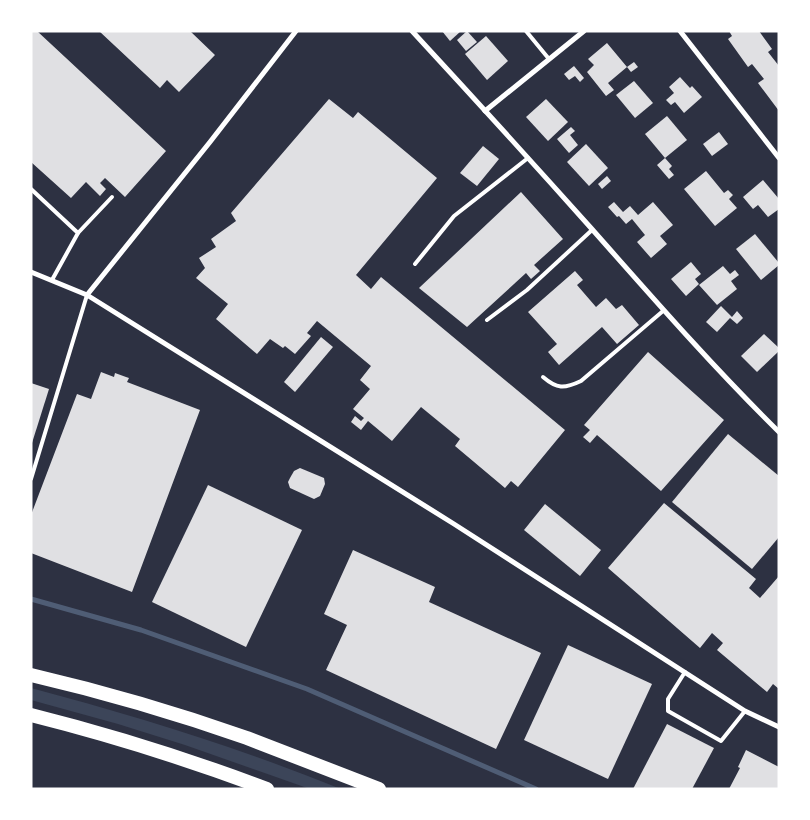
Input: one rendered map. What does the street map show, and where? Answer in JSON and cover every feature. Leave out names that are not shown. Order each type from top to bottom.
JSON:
[{"type":"highway","points":[[31,675],[86,688],[165,711],[245,738],[378,789]]},
{"type":"highway","points":[[31,715],[156,750],[267,789]]},
{"type":"street","points":[[87,295],[296,31]]},
{"type":"street","points":[[412,31],[486,111],[663,311],[728,382],[779,432]]},
{"type":"street","points":[[486,111],[584,31]]},
{"type":"street","points":[[680,31],[779,158]]},
{"type":"street","points":[[31,272],[87,295],[461,529],[745,711],[779,727]]},
{"type":"lane","points":[[526,31],[549,59]]},
{"type":"lane","points":[[415,264],[454,216],[528,158]]},
{"type":"lane","points":[[31,189],[78,233]]},
{"type":"lane","points":[[52,280],[78,233],[112,197]]},
{"type":"lane","points":[[487,320],[527,290],[592,230]]},
{"type":"lane","points":[[31,479],[87,295]]},
{"type":"lane","points":[[543,377],[551,384],[560,387],[570,387],[581,381],[663,311]]},
{"type":"lane","points":[[685,672],[668,699],[668,710],[721,741],[745,711]]},
{"type":"shaded area","points":[[31,688],[188,734],[265,760],[341,789],[310,789],[185,745],[31,700]]},
{"type":"building","points":[[31,31],[37,31],[166,151],[125,197],[105,178],[100,183],[106,189],[100,196],[86,182],[71,198],[31,162]]},
{"type":"building","points":[[99,31],[190,31],[215,55],[179,92],[167,80],[160,88]]},
{"type":"building","points":[[442,31],[461,31],[450,41]]},
{"type":"building","points":[[467,31],[477,42],[466,51],[457,40]]},
{"type":"building","points":[[729,31],[759,31],[772,49],[768,52],[779,66],[779,111],[758,83],[764,79],[752,64],[748,67],[728,39],[732,36]]},
{"type":"building","points":[[486,36],[508,61],[487,80],[465,54]]},
{"type":"building","points":[[607,43],[627,67],[608,83],[614,90],[606,96],[587,72],[594,65],[588,59]]},
{"type":"building","points":[[634,62],[638,67],[631,72],[627,67]]},
{"type":"building","points":[[574,66],[584,78],[580,82],[575,76],[569,80],[564,74]]},
{"type":"building","points":[[680,77],[702,97],[684,113],[675,102],[671,105],[666,100],[674,93],[669,87]]},
{"type":"building","points":[[634,81],[653,103],[635,118],[616,95]]},
{"type":"building","points":[[329,99],[353,118],[358,112],[437,178],[356,275],[371,289],[381,277],[565,430],[518,487],[511,481],[505,488],[455,446],[460,439],[421,407],[392,441],[368,421],[361,430],[351,422],[355,416],[361,421],[364,418],[353,409],[370,389],[360,380],[371,366],[317,321],[307,333],[311,336],[295,354],[285,346],[283,348],[270,339],[257,354],[216,319],[228,304],[196,278],[205,268],[199,258],[216,247],[211,239],[236,221],[231,213]]},
{"type":"building","points":[[546,99],[568,122],[548,141],[526,117]]},
{"type":"building","points":[[667,116],[687,140],[665,158],[645,134]]},
{"type":"building","points":[[571,127],[575,131],[570,135],[578,145],[569,153],[557,139]]},
{"type":"building","points":[[719,132],[728,144],[712,156],[703,144]]},
{"type":"building","points":[[586,144],[608,168],[589,186],[567,162]]},
{"type":"building","points":[[483,146],[499,159],[477,186],[460,173]]},
{"type":"building","points":[[665,158],[672,166],[669,169],[674,175],[669,179],[657,165]]},
{"type":"building","points":[[706,171],[724,193],[728,190],[733,195],[729,199],[737,208],[715,226],[684,189]]},
{"type":"building","points":[[607,176],[611,181],[602,189],[598,184]]},
{"type":"building","points":[[763,180],[779,199],[779,209],[768,217],[758,205],[753,209],[743,197]]},
{"type":"building","points":[[521,192],[563,239],[534,265],[540,271],[531,279],[526,273],[467,327],[419,288]]},
{"type":"building","points":[[614,202],[623,212],[630,206],[638,215],[653,202],[673,225],[660,236],[667,244],[651,258],[637,242],[645,235],[632,219],[626,224],[608,207]]},
{"type":"building","points":[[755,234],[779,263],[761,280],[736,249]]},
{"type":"building","points":[[691,262],[701,274],[695,279],[699,284],[686,296],[671,279]]},
{"type":"building","points":[[723,266],[730,274],[735,270],[739,275],[731,281],[737,289],[717,305],[699,285]]},
{"type":"building","points":[[575,271],[583,280],[577,285],[596,307],[606,298],[616,309],[622,305],[639,325],[617,344],[602,327],[559,365],[548,352],[557,344],[528,312]]},
{"type":"building","points":[[721,306],[732,317],[737,311],[743,318],[737,324],[730,318],[717,332],[706,322]]},
{"type":"building","points":[[764,334],[779,348],[779,351],[757,372],[741,356]]},
{"type":"building","points":[[321,337],[333,347],[295,392],[284,382]]},
{"type":"building","points":[[648,352],[724,420],[661,491],[597,435],[590,443],[583,437],[590,430],[584,425]]},
{"type":"building","points":[[101,372],[114,377],[115,373],[129,378],[127,382],[200,410],[132,592],[31,553],[31,515],[77,394],[91,399]]},
{"type":"building","points":[[31,383],[49,389],[32,443],[31,443]]},
{"type":"building","points":[[728,434],[779,476],[779,537],[752,569],[672,502]]},
{"type":"building","points":[[300,468],[324,478],[325,484],[320,496],[314,499],[290,488],[288,482],[290,478],[294,471]]},
{"type":"building","points":[[208,485],[302,530],[246,647],[152,602]]},
{"type":"building","points":[[664,503],[756,579],[749,588],[760,598],[779,576],[779,689],[773,684],[767,692],[717,650],[723,643],[712,633],[700,648],[608,568]]},
{"type":"building","points":[[545,504],[601,550],[580,576],[524,530]]},
{"type":"building","points":[[353,550],[435,587],[429,602],[541,653],[496,749],[326,670],[347,625],[324,614]]},
{"type":"building","points":[[568,645],[652,684],[608,779],[524,740]]},
{"type":"building","points":[[667,724],[714,748],[692,789],[633,789]]},
{"type":"building","points":[[746,750],[779,767],[779,789],[729,789],[740,768],[738,767]]},
{"type":"waterway","points":[[31,599],[141,630],[307,689],[536,789]]}]
